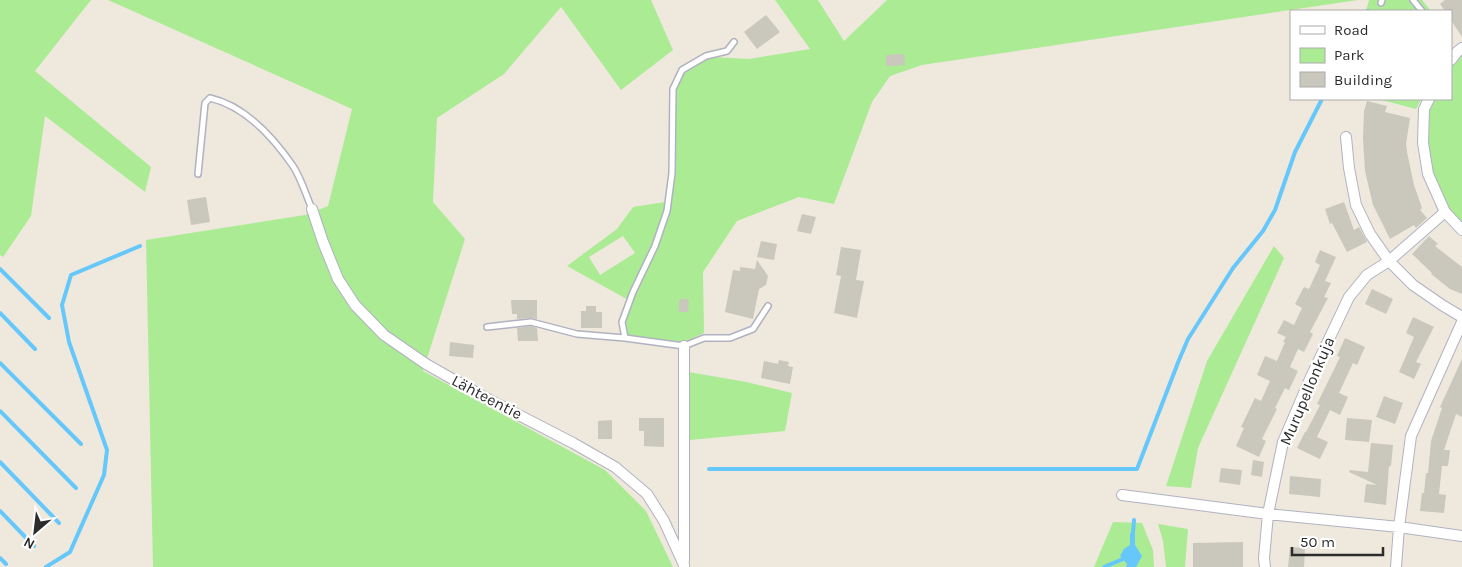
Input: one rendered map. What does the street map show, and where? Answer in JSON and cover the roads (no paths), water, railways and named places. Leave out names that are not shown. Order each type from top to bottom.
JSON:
[{"type":"street","points":[[1428,100],[1424,109],[1422,142],[1428,174],[1445,212],[1462,230]]},
{"type":"street","points":[[1346,137],[1349,168],[1356,205],[1370,234],[1389,261],[1413,285],[1462,317]]},
{"type":"street","name":"Lähteentie","points":[[312,209],[338,279],[355,305],[384,335],[426,364],[615,467],[647,494],[664,521],[684,566]]},
{"type":"street","name":"Murupellonkuja","points":[[1265,567],[1264,558],[1268,514],[1283,442],[1310,379],[1349,297],[1367,275],[1389,261],[1445,212]]},
{"type":"street","points":[[1396,567],[1399,527],[1411,436],[1462,322]]},
{"type":"street","name":"Lähteentie","points":[[684,346],[684,566]]},
{"type":"street","points":[[1122,495],[1462,536]]},
{"type":"lane","points":[[1413,0],[1421,10]]},
{"type":"lane","points":[[624,338],[622,322],[633,292],[655,246],[667,211],[672,173],[673,89],[682,70],[706,56],[728,51],[734,42]]},
{"type":"lane","points":[[198,174],[205,103],[210,98],[220,100],[239,110],[270,137],[294,167],[312,209]]},
{"type":"lane","points":[[487,327],[531,322],[577,334],[684,346],[704,338],[730,338],[753,329],[768,306]]},
{"type":"water","points":[[1130,533],[1135,534],[1135,545],[1142,556],[1136,567],[1126,567],[1127,564],[1120,556],[1124,549],[1130,545]]},
{"type":"waterway","points":[[709,469],[1137,469],[1188,339],[1233,268],[1263,231],[1275,210],[1295,152],[1321,100]]},
{"type":"waterway","points":[[46,567],[70,552],[104,475],[107,450],[69,342],[62,305],[71,275],[140,246]]},
{"type":"waterway","points":[[0,269],[49,318]]},
{"type":"waterway","points":[[0,313],[35,349]]},
{"type":"waterway","points":[[0,363],[81,444]]},
{"type":"waterway","points":[[0,411],[76,488]]},
{"type":"waterway","points":[[0,462],[59,523]]},
{"type":"waterway","points":[[0,511],[34,546]]},
{"type":"waterway","points":[[1133,533],[1134,520]]},
{"type":"waterway","points":[[0,558],[6,564]]},
{"type":"waterway","points":[[1104,567],[1123,559]]}]
